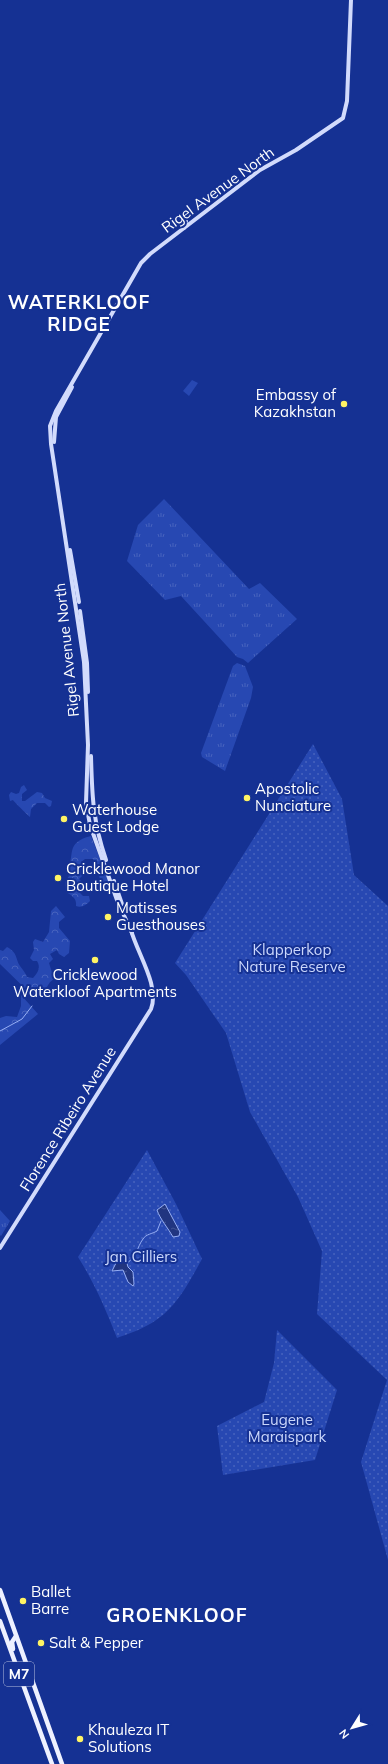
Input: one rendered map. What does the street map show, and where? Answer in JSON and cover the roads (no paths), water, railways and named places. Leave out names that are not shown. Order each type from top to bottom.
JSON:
[{"type":"main road","name":"Rigel Avenue North","points":[[132,933],[117,900],[90,825],[86,803],[88,745],[84,662],[50,429],[58,406],[136,268],[150,254],[260,170],[301,147],[343,118],[347,101],[351,0]]},
{"type":"main road","points":[[180,217],[186,221],[184,228]]},
{"type":"main road","name":"Rigel Avenue North","points":[[81,367],[56,417],[53,438],[87,663],[91,784],[94,816],[132,933],[152,987],[153,1002]]},
{"type":"main road","points":[[94,816],[90,825],[97,829]]},
{"type":"main road","name":"Florence Ribeiro Avenue","points":[[0,1248],[146,1017],[153,1002]]},
{"type":"main road","name":"M7","points":[[0,1590],[62,1764]]},
{"type":"main road","name":"M7","points":[[0,1621],[52,1764]]},
{"type":"main road","points":[[5,1633],[10,1636],[16,1636]]},
{"type":"main road","points":[[16,1636],[11,1644],[20,1669],[20,1677]]},
{"type":"water","points":[[165,1204],[180,1232],[179,1236],[173,1237],[158,1213],[157,1210]]},
{"type":"water","points":[[125,1256],[128,1267],[133,1272],[133,1286],[128,1282],[123,1270],[112,1271],[117,1261]]},
{"type":"waterway","points":[[0,1031],[22,1019],[32,1006]]},
{"type":"waterway","points":[[127,1263],[135,1255],[144,1237],[157,1231],[161,1221]]},
{"type":"place","name":"Embassy of Kazakhstan","points":[[344,404]]},
{"type":"place","name":"Apostolic Nunciature","points":[[247,798]]},
{"type":"place","name":"Waterhouse Guest Lodge","points":[[64,819]]},
{"type":"place","name":"Cricklewood Manor Boutique Hotel","points":[[58,878]]},
{"type":"place","name":"Matisses Guesthouses","points":[[108,917]]},
{"type":"place","name":"Cricklewood Waterkloof Apartments","points":[[95,960]]},
{"type":"place","name":"Ballet Barre","points":[[23,1601]]},
{"type":"place","name":"Salt & Pepper","points":[[41,1643]]},
{"type":"place","name":"Khauleza IT Solutions","points":[[80,1739]]},
{"type":"district","name":"WATERKLOOF RIDGE","points":[[79,313]]},
{"type":"district","name":"GROENKLOOF","points":[[177,1615]]},
{"type":"park label","name":"Klapperkop Nature Reserve","points":[[292,958]]},
{"type":"park label","name":"Jan Cilliers","points":[[141,1257]]},
{"type":"park label","name":"Eugene Maraispark","points":[[287,1428]]}]
